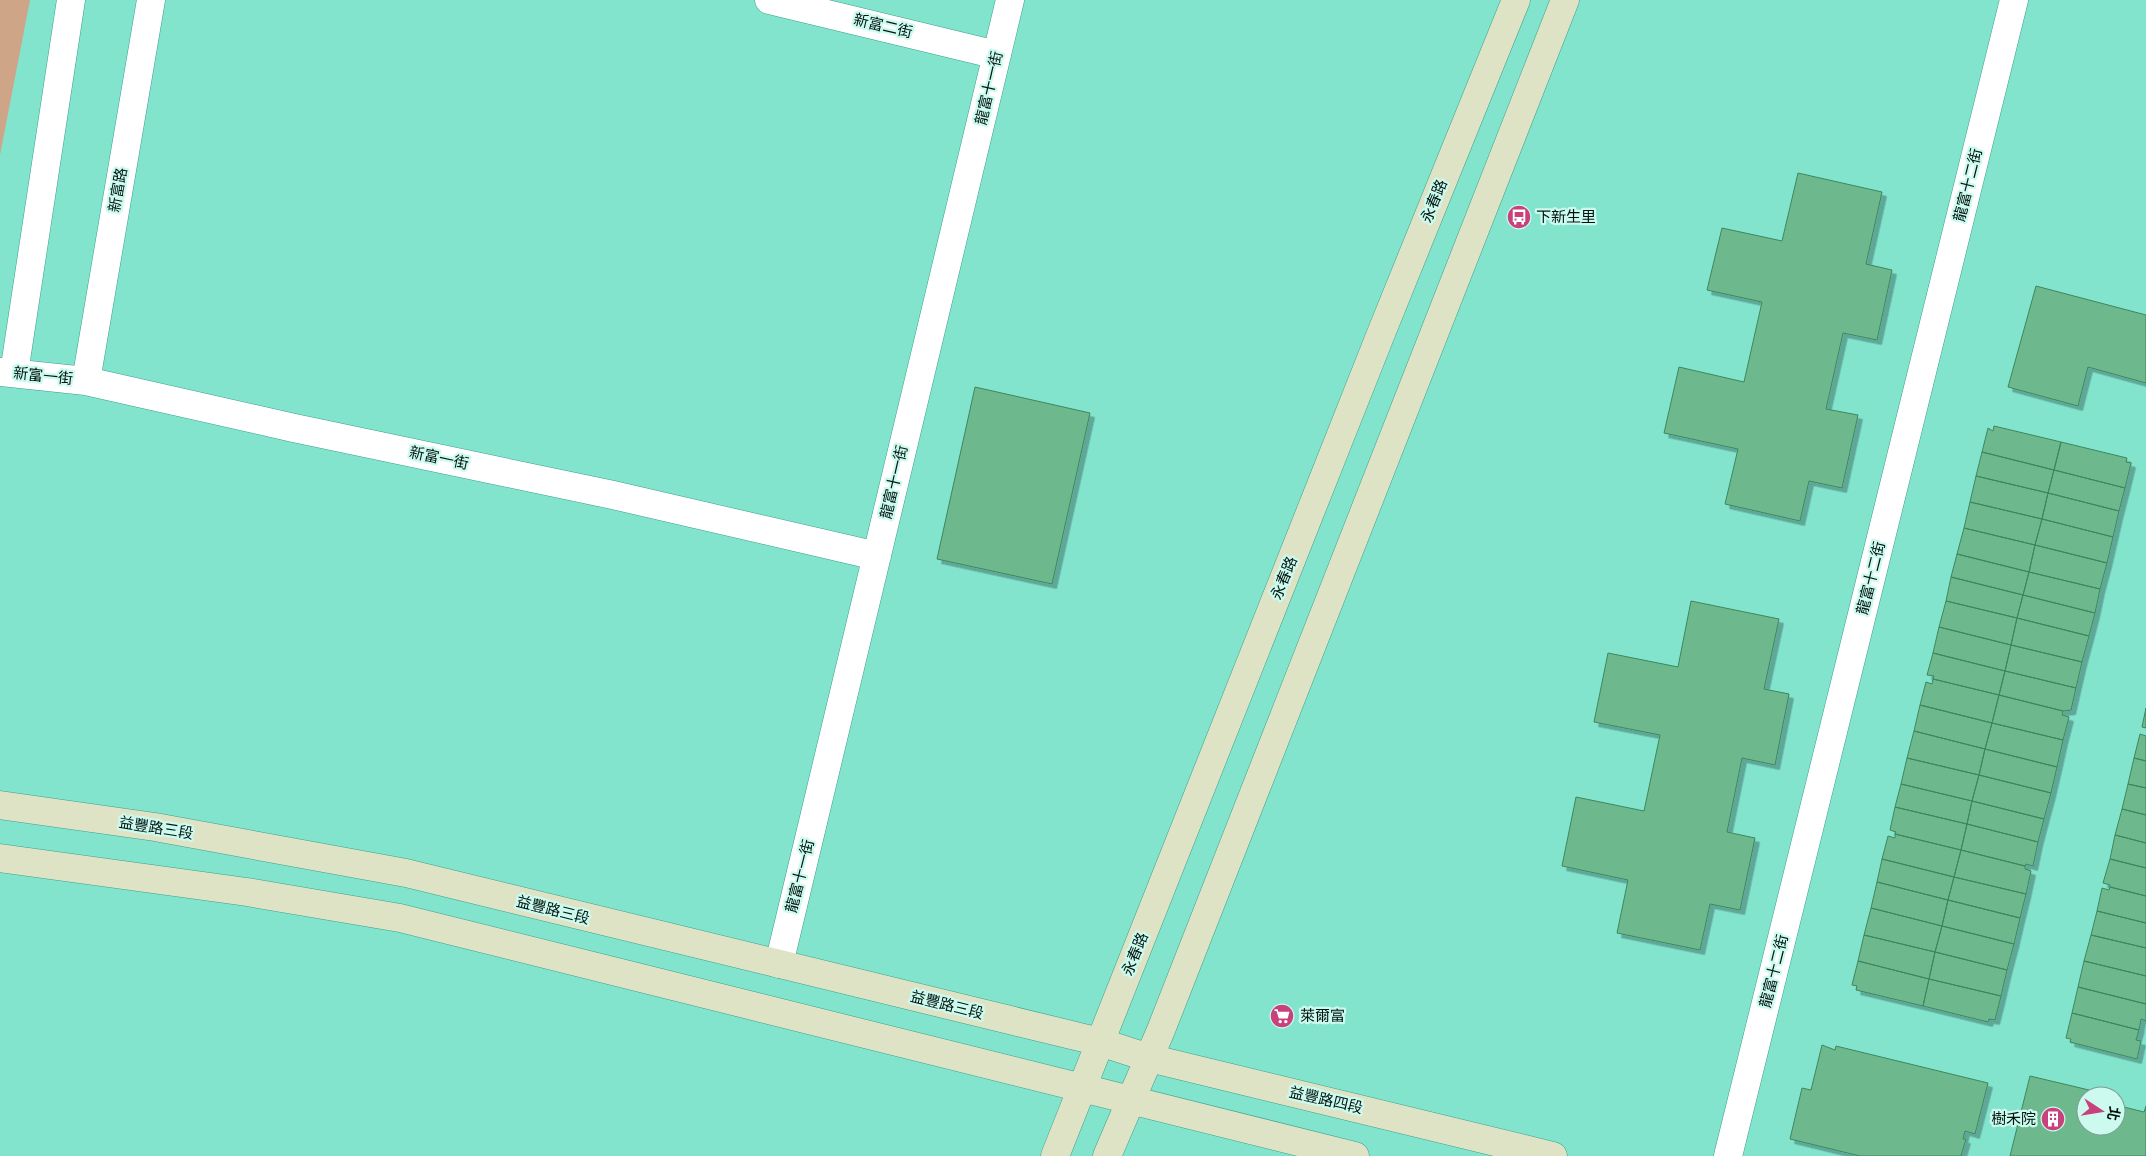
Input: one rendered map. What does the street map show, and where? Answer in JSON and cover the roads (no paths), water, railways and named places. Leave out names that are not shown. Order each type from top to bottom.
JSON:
[{"type":"street","points":[[7,373],[71,0]]},
{"type":"street","name":"新富路","points":[[86,381],[151,0]]},
{"type":"street","name":"新富二街","points":[[769,0],[997,55]]},
{"type":"street","name":"龍富十一街","points":[[778,964],[1010,0]]},
{"type":"street","name":"永春路","points":[[1055,1156],[1382,331],[1516,0]]},
{"type":"street","points":[[1108,1156],[1161,1030],[1564,0]]},
{"type":"street","name":"龍富十二街","points":[[1728,1156],[2014,0]]},
{"type":"street","name":"新富一街","points":[[7,373],[86,381],[294,428],[613,495],[877,556]]},
{"type":"street","name":"益豐路三段","points":[[0,806],[155,827],[406,874],[1100,1042]]},
{"type":"street","points":[[0,858],[247,892],[400,918],[1355,1156]]},
{"type":"street","name":"益豐路四段","points":[[1100,1042],[1149,1058],[1552,1156]]},
{"type":"place","name":"下新生里","points":[[1519,217]]},
{"type":"place","name":"萊爾富","points":[[1282,1016]]},
{"type":"place","name":"樹禾院","points":[[2053,1119]]}]
